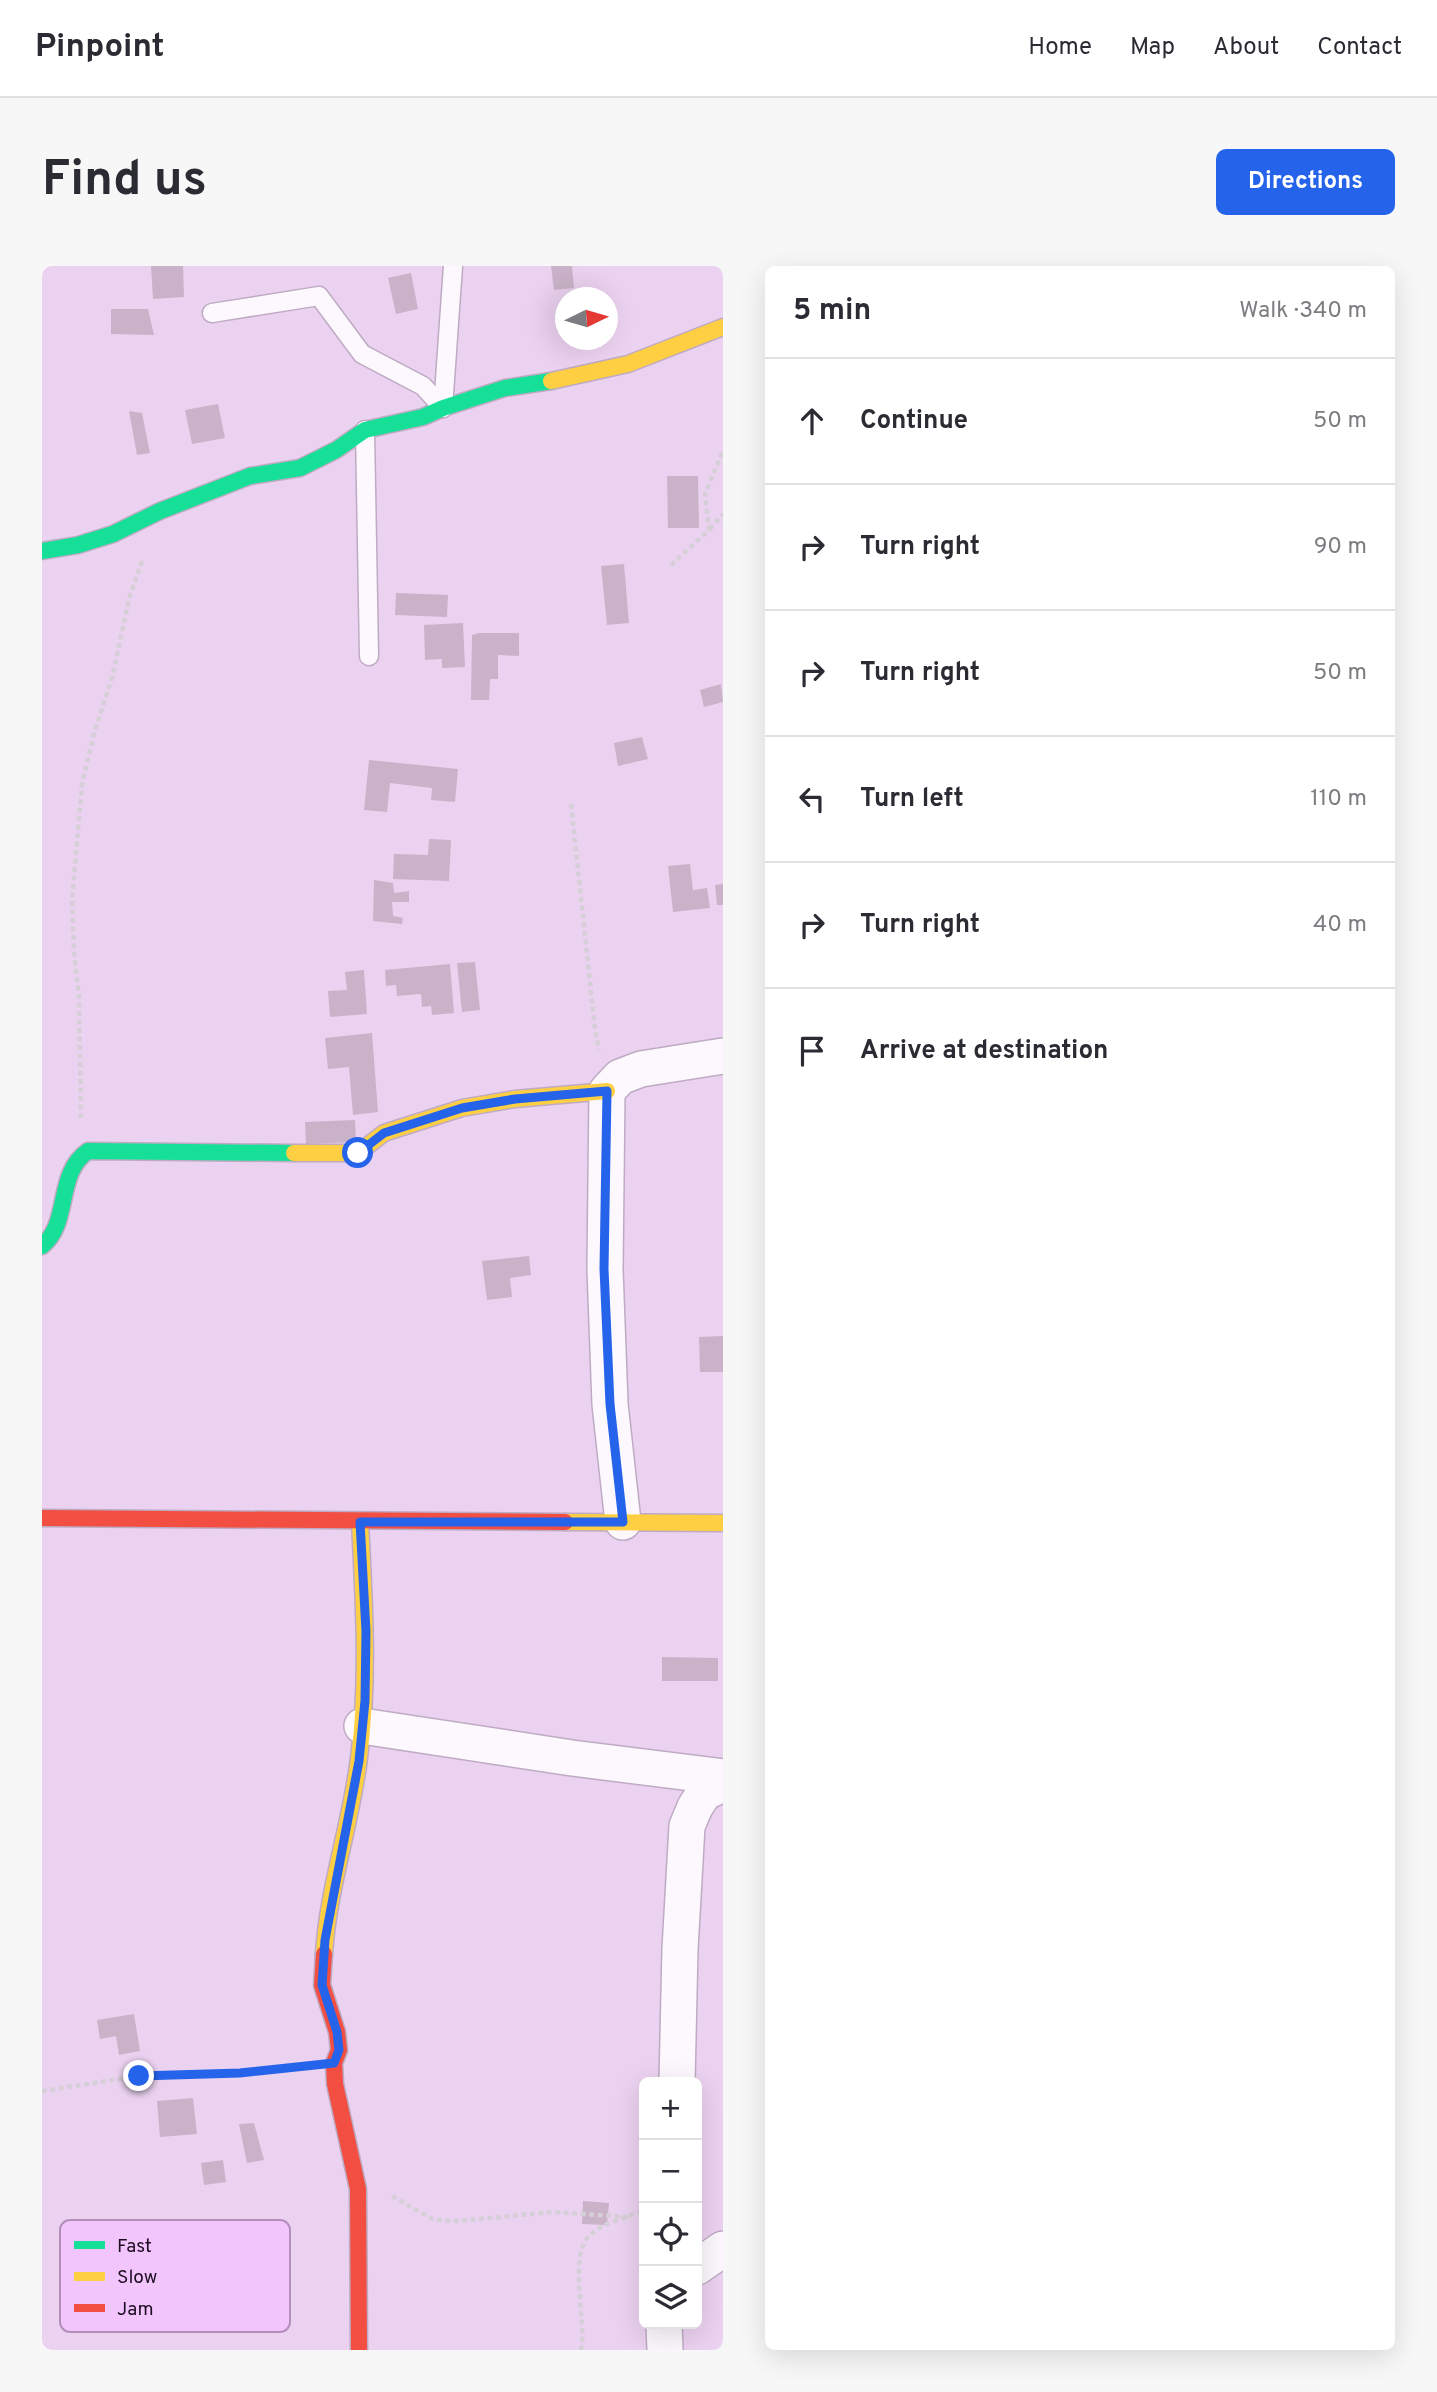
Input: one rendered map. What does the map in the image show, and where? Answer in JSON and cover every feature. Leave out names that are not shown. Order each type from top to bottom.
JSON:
[{"type":"street","points":[[42,551],[78,545],[113,534],[250,476],[300,468],[336,450],[365,430],[423,417],[505,388],[576,377],[628,364],[723,327]]},
{"type":"street","points":[[623,1522],[610,1404],[604,1269],[607,1091],[620,1077],[641,1069],[723,1056]]},
{"type":"street","points":[[42,1246],[52,1238],[74,1163],[81,1154],[95,1151],[358,1153],[384,1133],[462,1108],[515,1099],[607,1091]]},
{"type":"street","points":[[42,1518],[360,1522],[723,1522]]},
{"type":"street","points":[[359,2350],[358,2189],[335,2084],[334,2063],[339,2050],[337,2032],[322,1985],[325,1940],[359,1761],[362,1726],[366,1631],[360,1522]]},
{"type":"street","points":[[362,1726],[572,1758],[723,1777]]},
{"type":"street","points":[[677,2077],[680,1949],[687,1826],[704,1793],[723,1784]]},
{"type":"street","points":[[698,2266],[723,2249]]},
{"type":"street","points":[[664,2329],[665,2350]]},
{"type":"lane","points":[[443,408],[453,266]]},
{"type":"lane","points":[[212,313],[319,296],[362,354],[423,386],[443,408]]},
{"type":"lane","points":[[365,430],[369,656]]},
{"type":"path","points":[[709,530],[705,494],[723,451]]},
{"type":"path","points":[[81,1154],[79,998],[72,900],[82,784],[95,730],[112,678],[130,596],[160,512]]},
{"type":"path","points":[[671,565],[723,514]]},
{"type":"path","points":[[570,804],[595,1029],[607,1091]]},
{"type":"path","points":[[42,2091],[139,2076],[240,2073],[334,2063]]},
{"type":"path","points":[[355,2179],[407,2203],[433,2220],[458,2221],[553,2212],[629,2217]]},
{"type":"path","points":[[581,2350],[579,2269],[582,2247],[590,2235],[639,2212]]},
{"type":"building","points":[[151,266],[183,266],[184,297],[153,299]]},
{"type":"building","points":[[551,266],[572,266],[574,287],[555,287],[554,290]]},
{"type":"building","points":[[411,273],[418,309],[396,314],[388,278]]},
{"type":"building","points":[[111,309],[148,309],[154,335],[111,334]]},
{"type":"building","points":[[218,404],[225,438],[192,444],[185,410]]},
{"type":"building","points":[[129,411],[142,413],[150,453],[137,455]]},
{"type":"building","points":[[667,476],[698,476],[699,528],[668,528]]},
{"type":"building","points":[[624,564],[629,623],[607,625],[601,566]]},
{"type":"building","points":[[396,593],[448,595],[447,617],[395,615]]},
{"type":"building","points":[[463,623],[465,667],[442,668],[442,659],[425,660],[424,625]]},
{"type":"building","points":[[519,633],[519,656],[498,655],[498,679],[490,679],[489,700],[471,700],[472,635]]},
{"type":"building","points":[[721,684],[723,702],[704,707],[700,690]]},
{"type":"building","points":[[642,737],[648,759],[618,766],[614,743]]},
{"type":"building","points":[[369,760],[458,769],[455,802],[431,800],[432,788],[390,783],[387,812],[364,810]]},
{"type":"building","points":[[429,839],[451,840],[449,881],[393,879],[394,854],[428,855]]},
{"type":"building","points":[[690,864],[693,890],[707,888],[710,908],[673,912],[668,866]]},
{"type":"building","points":[[374,880],[393,883],[394,893],[409,891],[409,902],[392,902],[393,916],[403,918],[402,924],[373,921]]},
{"type":"building","points":[[723,884],[723,905],[717,905],[715,885]]},
{"type":"building","points":[[475,962],[480,1010],[462,1012],[457,963]]},
{"type":"building","points":[[450,964],[454,1013],[432,1015],[431,1006],[422,1007],[421,994],[397,996],[396,985],[386,986],[385,970]]},
{"type":"building","points":[[364,970],[367,1014],[330,1017],[328,991],[347,990],[345,972]]},
{"type":"building","points":[[372,1033],[378,1112],[353,1115],[349,1067],[328,1069],[325,1038]]},
{"type":"building","points":[[355,1120],[356,1142],[306,1144],[305,1122]]},
{"type":"building","points":[[529,1256],[531,1275],[510,1278],[512,1297],[487,1300],[482,1261]]},
{"type":"building","points":[[723,1336],[723,1372],[700,1372],[699,1337]]},
{"type":"building","points":[[662,1657],[718,1658],[718,1681],[662,1681]]},
{"type":"building","points":[[134,2014],[140,2051],[119,2055],[116,2036],[100,2039],[97,2020]]},
{"type":"building","points":[[193,2098],[197,2134],[160,2137],[157,2101]]},
{"type":"building","points":[[254,2123],[264,2160],[247,2163],[239,2124]]},
{"type":"building","points":[[223,2160],[226,2182],[204,2185],[201,2163]]},
{"type":"building","points":[[583,2201],[609,2203],[607,2225],[582,2224]]},
{"type":"traffic: fast","points":[[42,551],[78,545],[113,534],[160,511],[250,476],[300,468],[336,450],[365,430],[423,417],[505,388],[551,381]]},
{"type":"traffic: fast","points":[[42,1246],[57,1225],[71,1172],[88,1151],[294,1153]]},
{"type":"traffic: slow","points":[[551,381],[628,364],[723,327]]},
{"type":"traffic: slow","points":[[294,1153],[358,1153],[384,1133],[462,1108],[515,1099],[607,1091]]},
{"type":"traffic: slow","points":[[324,1954],[330,1905],[355,1783],[362,1728],[365,1640],[360,1522]]},
{"type":"traffic: slow","points":[[565,1522],[723,1523]]},
{"type":"traffic: jam","points":[[42,1518],[565,1522]]},
{"type":"traffic: jam","points":[[324,1954],[322,1985],[337,2032],[339,2050],[334,2063],[335,2084],[358,2189],[359,2350]]},
{"type":"route","points":[[139,2076],[240,2073],[334,2063],[339,2050],[337,2032],[322,1985],[325,1940],[359,1761],[365,1701],[366,1631],[360,1522],[623,1522],[610,1404],[604,1269],[607,1091],[515,1099],[462,1108],[384,1133],[358,1153]]}]
